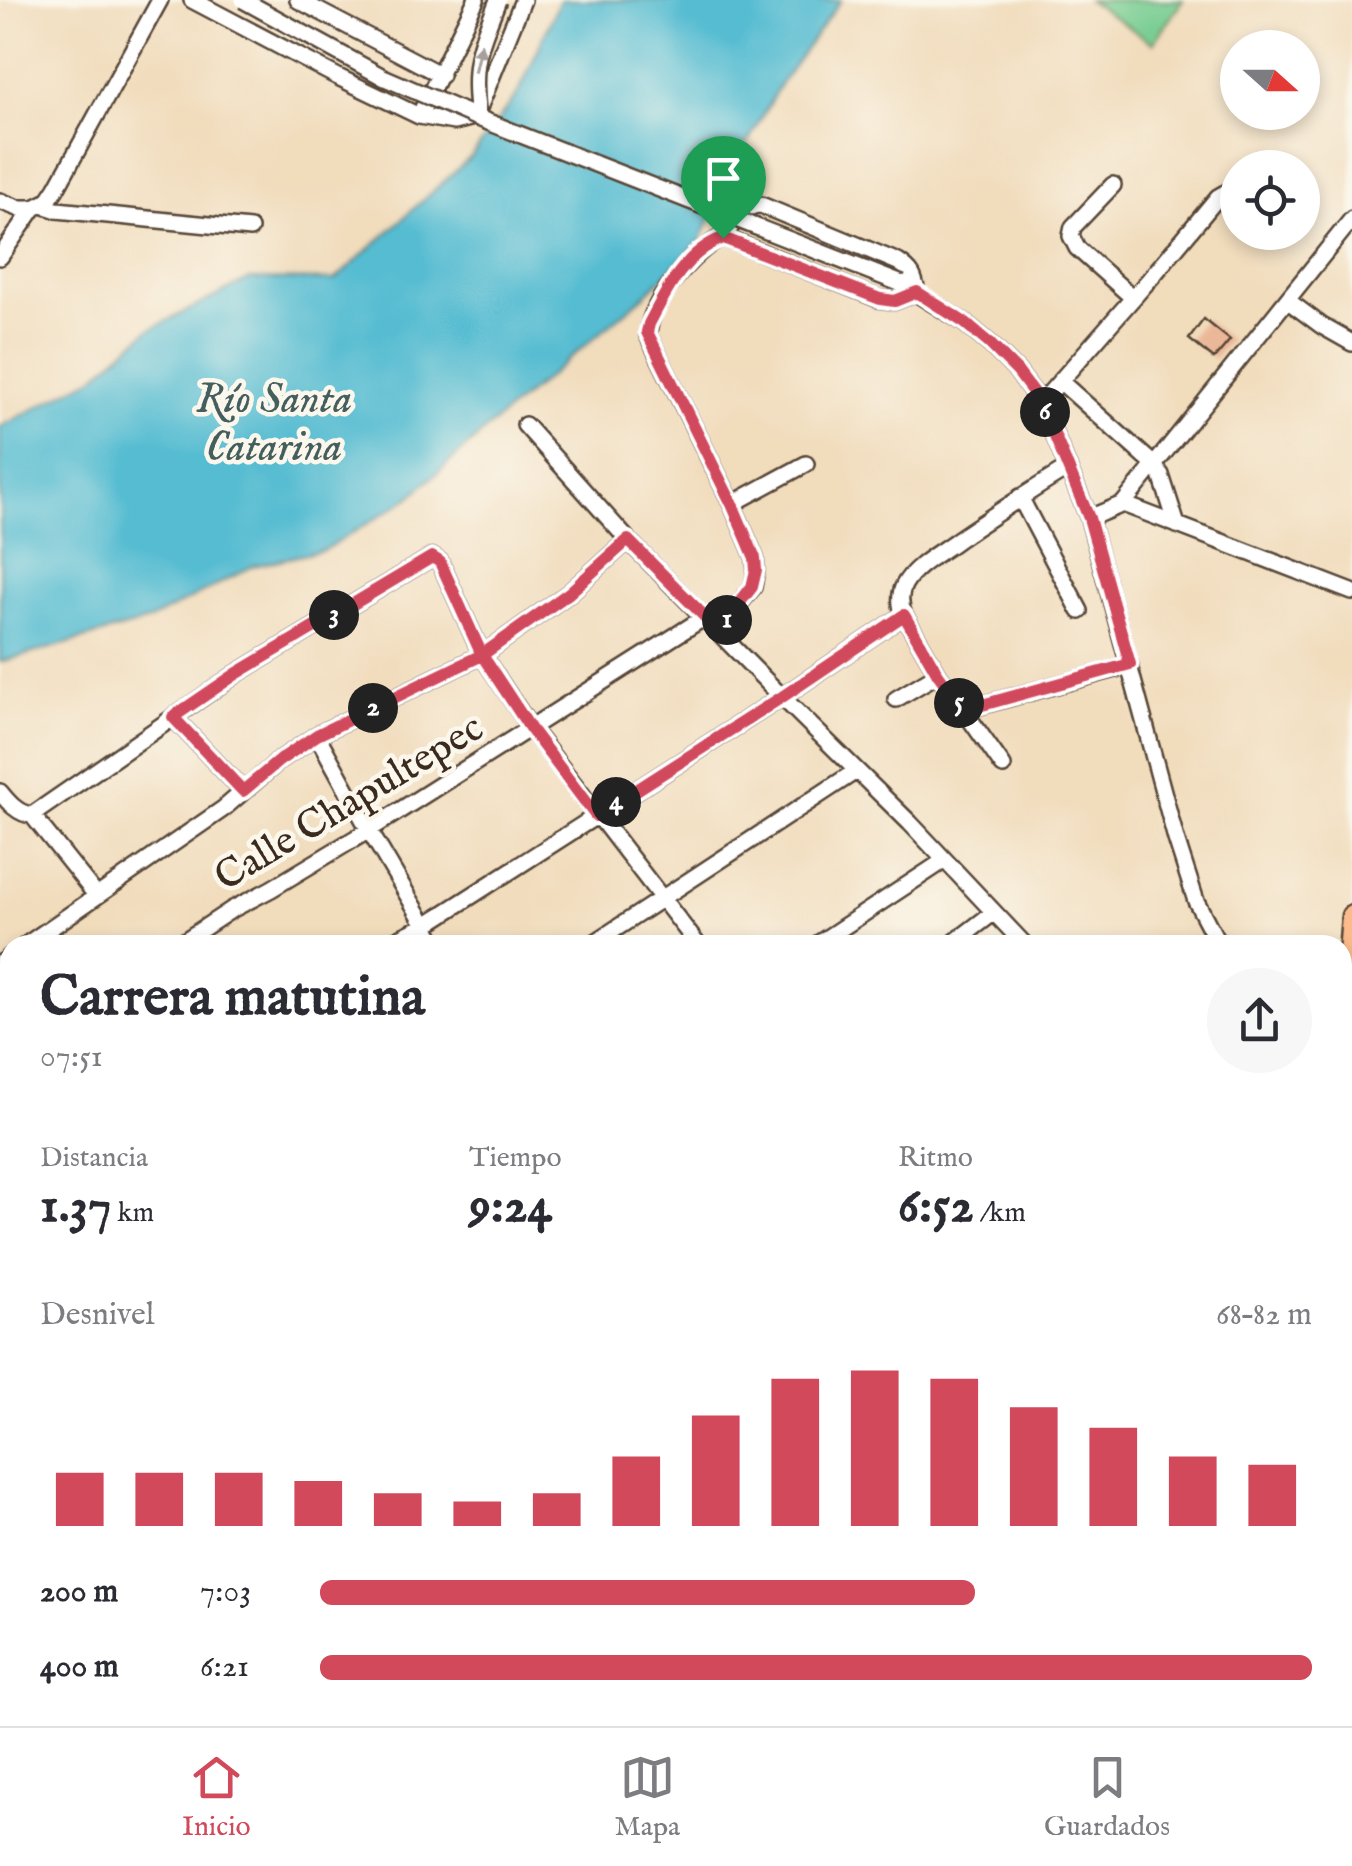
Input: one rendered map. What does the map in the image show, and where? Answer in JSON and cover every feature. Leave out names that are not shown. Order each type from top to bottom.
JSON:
[{"type":"street","points":[[0,257],[56,189],[160,0]]},
{"type":"street","points":[[192,0],[419,116],[454,122],[476,112],[523,0]]},
{"type":"street","points":[[243,0],[384,77],[478,118],[909,288],[965,323],[990,344],[1041,403],[1089,518],[1176,839],[1196,900],[1214,935]]},
{"type":"street","points":[[298,0],[440,74]]},
{"type":"street","points":[[419,116],[476,0]]},
{"type":"street","points":[[478,118],[474,66],[498,0]]},
{"type":"street","points":[[1113,185],[1073,227],[1071,236],[1077,248],[1133,298]]},
{"type":"street","points":[[1041,403],[1220,196]]},
{"type":"street","points":[[0,200],[18,208],[250,229]]},
{"type":"street","points":[[718,630],[749,594],[755,558],[647,332],[671,282],[756,204],[898,262],[914,276],[909,288],[895,301],[880,299],[723,238]]},
{"type":"street","points":[[1089,518],[1123,504],[1352,218]]},
{"type":"street","points":[[1287,300],[1352,343]]},
{"type":"street","points":[[1060,381],[1153,464],[1161,476],[1176,525]]},
{"type":"street","points":[[525,425],[628,540],[946,860],[1015,935]]},
{"type":"street","points":[[732,504],[806,464]]},
{"type":"street","points":[[1003,766],[938,674],[904,615],[900,596],[902,587],[927,561],[1068,468]]},
{"type":"street","points":[[1020,498],[1080,611]]},
{"type":"street","points":[[1123,504],[1352,592]]},
{"type":"street","points":[[40,935],[223,808],[317,735],[482,655],[569,593],[628,540]]},
{"type":"street","points":[[32,815],[236,674],[429,558],[438,559],[482,655],[530,728],[690,935]]},
{"type":"street","points":[[406,935],[782,697],[904,615]]},
{"type":"street","name":"Calle Chapultepec","points":[[193,935],[369,830],[705,618]]},
{"type":"street","points":[[964,710],[1130,664]]},
{"type":"street","points":[[896,699],[938,674]]},
{"type":"street","points":[[173,717],[243,791]]},
{"type":"street","points":[[317,735],[432,935]]},
{"type":"street","points":[[607,935],[856,771]]},
{"type":"street","points":[[0,792],[17,810],[32,815],[96,896]]},
{"type":"street","points":[[831,935],[946,860]]},
{"type":"street","points":[[963,935],[993,913]]},
{"type":"green space","points":[[1088,0],[1183,0],[1153,43]]},
{"type":"water","name":"Río Santa Catarina","points":[[560,0],[841,0],[779,86],[725,184],[701,240],[647,293],[409,498],[324,550],[253,566],[148,621],[0,662],[0,427],[93,378],[147,331],[250,279],[335,280],[471,157],[519,92]]},
{"type":"building","points":[[1204,319],[1230,340],[1214,359],[1189,339]]},
{"type":"route","points":[[723,238],[708,245],[671,282],[647,332],[755,558],[755,579],[749,594],[718,630],[628,540],[569,593],[482,655],[317,735],[243,791],[173,717],[236,674],[432,557],[440,562],[482,655],[530,728],[596,816],[904,615],[964,710],[1130,664],[1089,518],[1041,403],[1017,371],[965,323],[917,292],[895,301],[880,299],[723,238]]}]
